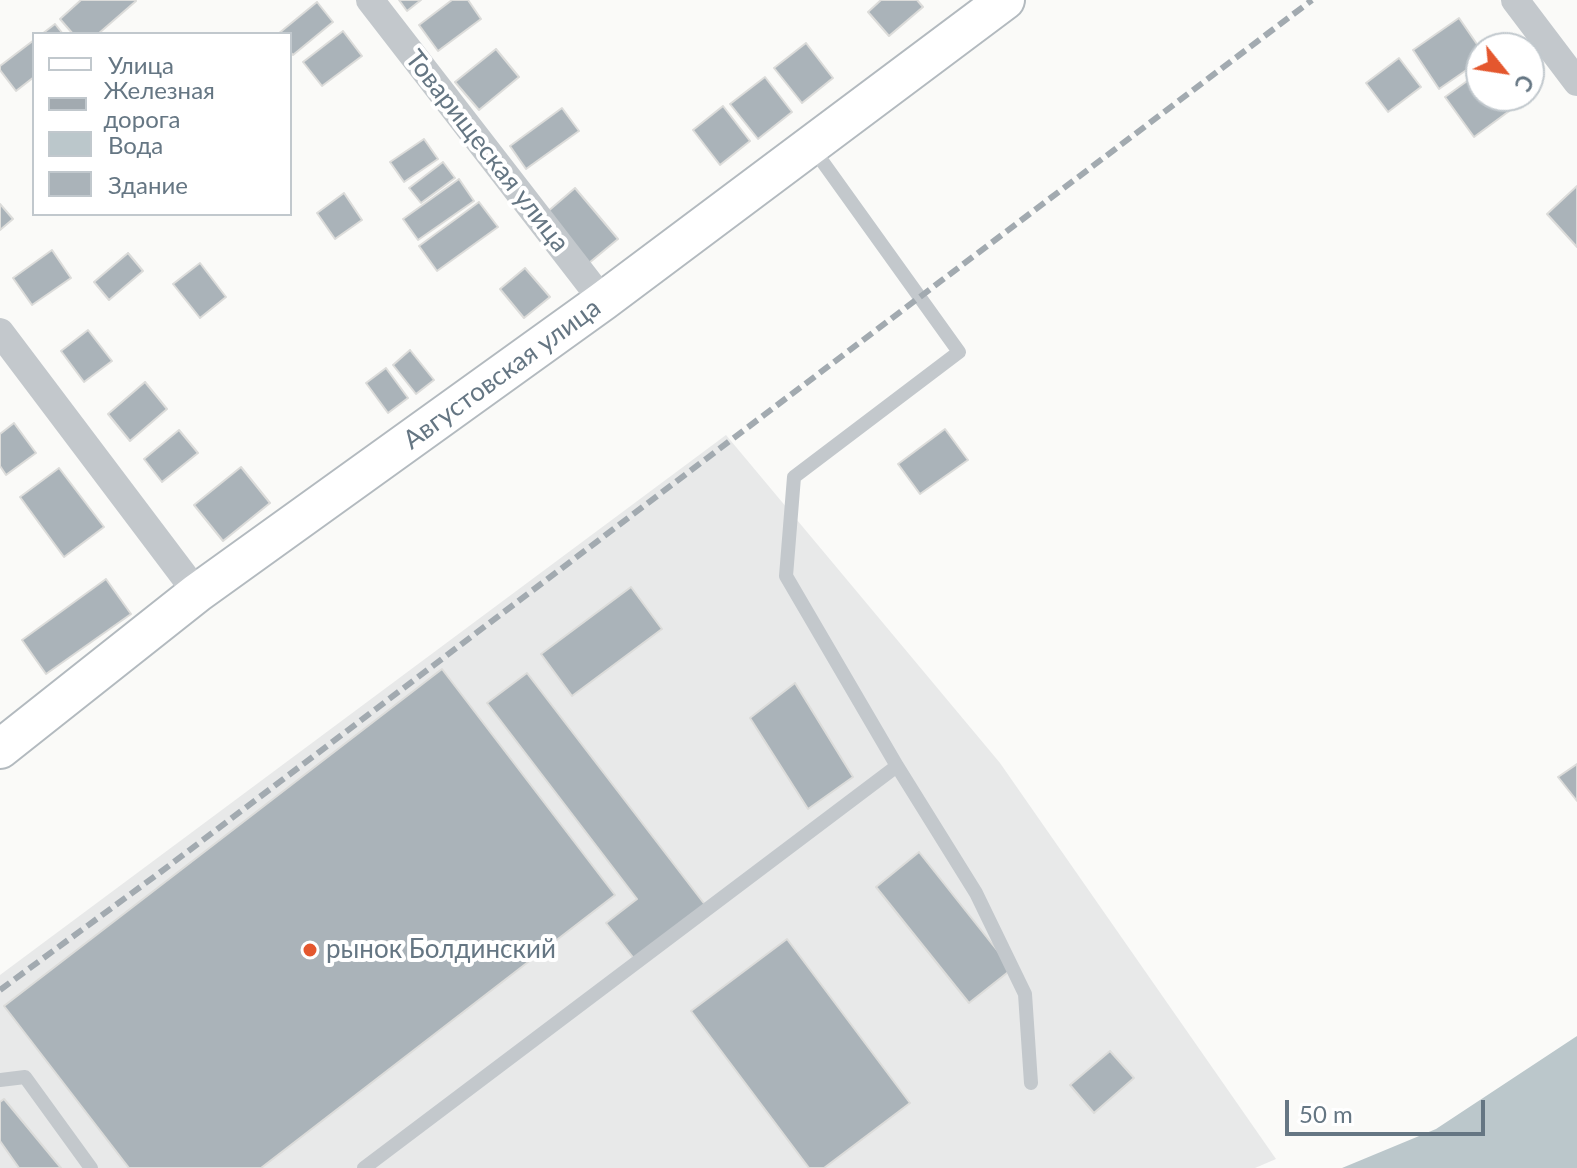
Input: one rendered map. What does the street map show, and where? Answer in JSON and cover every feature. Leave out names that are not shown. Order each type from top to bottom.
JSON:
[{"type":"street","name":"Товарищеская улица","points":[[370,0],[603,301]]},
{"type":"street","points":[[1515,0],[1577,82]]},
{"type":"street","name":"Августовская улица","points":[[0,749],[197,593],[603,301],[812,146],[991,4]]},
{"type":"street","points":[[0,332],[197,593]]},
{"type":"lane","points":[[812,146],[959,352],[794,477],[786,576],[897,766],[976,893],[1025,994],[1031,1083]]},
{"type":"lane","points":[[364,1168],[897,766]]},
{"type":"lane","points":[[0,1080],[25,1077],[91,1168]]},
{"type":"shaded area","points":[[726,435],[1000,763],[1276,1159],[1255,1168],[0,1168],[0,975]]},
{"type":"water","points":[[1577,1036],[1577,1168],[1342,1168],[1436,1129]]},
{"type":"building","points":[[81,0],[136,1],[100,32],[71,32],[60,19]]},
{"type":"building","points":[[399,0],[421,0],[407,11]]},
{"type":"building","points":[[452,0],[468,0],[481,19],[438,51],[419,25]]},
{"type":"building","points":[[881,0],[917,0],[923,7],[889,36],[868,12]]},
{"type":"building","points":[[317,2],[333,22],[293,55],[292,32],[280,32]]},
{"type":"building","points":[[1459,18],[1469,32],[1465,32],[1465,71],[1439,89],[1413,50]]},
{"type":"building","points":[[55,24],[61,32],[45,32]]},
{"type":"building","points":[[343,31],[362,56],[322,86],[303,62]]},
{"type":"building","points":[[32,42],[32,79],[16,91],[0,66]]},
{"type":"building","points":[[806,43],[833,78],[802,103],[774,68]]},
{"type":"building","points":[[496,49],[519,77],[479,110],[455,82]]},
{"type":"building","points":[[1399,58],[1421,87],[1388,112],[1366,83]]},
{"type":"building","points":[[765,77],[792,112],[758,139],[730,104]]},
{"type":"building","points":[[1465,83],[1465,112],[1508,112],[1474,137],[1445,97]]},
{"type":"building","points":[[723,106],[750,141],[720,165],[693,130]]},
{"type":"building","points":[[562,108],[579,131],[526,169],[510,146]]},
{"type":"building","points":[[424,139],[438,159],[404,182],[390,162]]},
{"type":"building","points":[[443,162],[455,178],[421,203],[409,188]]},
{"type":"building","points":[[459,179],[474,201],[418,240],[403,219]]},
{"type":"building","points":[[1577,186],[1577,247],[1547,214]]},
{"type":"building","points":[[575,188],[618,239],[589,263],[546,213]]},
{"type":"building","points":[[344,193],[362,220],[335,239],[317,213]]},
{"type":"building","points":[[479,202],[498,227],[437,271],[419,246]]},
{"type":"building","points":[[0,204],[13,219],[0,230]]},
{"type":"building","points":[[52,250],[71,278],[32,305],[13,278]]},
{"type":"building","points":[[128,253],[143,271],[109,300],[94,282]]},
{"type":"building","points":[[200,263],[226,297],[200,318],[173,284]]},
{"type":"building","points":[[525,268],[550,297],[524,318],[500,289]]},
{"type":"building","points":[[88,330],[112,361],[84,382],[61,351]]},
{"type":"building","points":[[410,350],[434,380],[416,394],[393,365]]},
{"type":"building","points":[[386,368],[408,398],[388,413],[366,383]]},
{"type":"building","points":[[145,382],[167,409],[130,441],[108,414]]},
{"type":"building","points":[[14,423],[36,453],[6,475],[0,466],[0,434]]},
{"type":"building","points":[[945,429],[968,460],[920,494],[898,464]]},
{"type":"building","points":[[179,430],[198,453],[162,482],[144,459]]},
{"type":"building","points":[[241,467],[270,503],[223,541],[194,505]]},
{"type":"building","points":[[59,468],[104,527],[64,557],[20,497]]},
{"type":"building","points":[[106,579],[131,614],[46,674],[22,640]]},
{"type":"building","points":[[631,587],[662,629],[572,696],[541,654]]},
{"type":"building","name":"рынок Болдинский","points":[[442,669],[615,895],[261,1168],[129,1168],[4,1006]]},
{"type":"building","points":[[527,673],[706,906],[635,960],[606,923],[637,899],[487,703]]},
{"type":"building","points":[[795,683],[853,777],[808,809],[750,718]]},
{"type":"building","points":[[1577,764],[1577,801],[1558,777]]},
{"type":"building","points":[[919,852],[1012,969],[969,1003],[876,887]]},
{"type":"building","points":[[787,939],[910,1103],[824,1168],[809,1168],[691,1011]]},
{"type":"building","points":[[1110,1051],[1134,1078],[1094,1113],[1070,1085]]},
{"type":"building","points":[[4,1099],[61,1168],[19,1168],[0,1141],[0,1102]]},
{"type":"railway","points":[[0,990],[162,871],[1312,0]]},
{"type":"place","name":"рынок Болдинский","points":[[310,950]]}]
